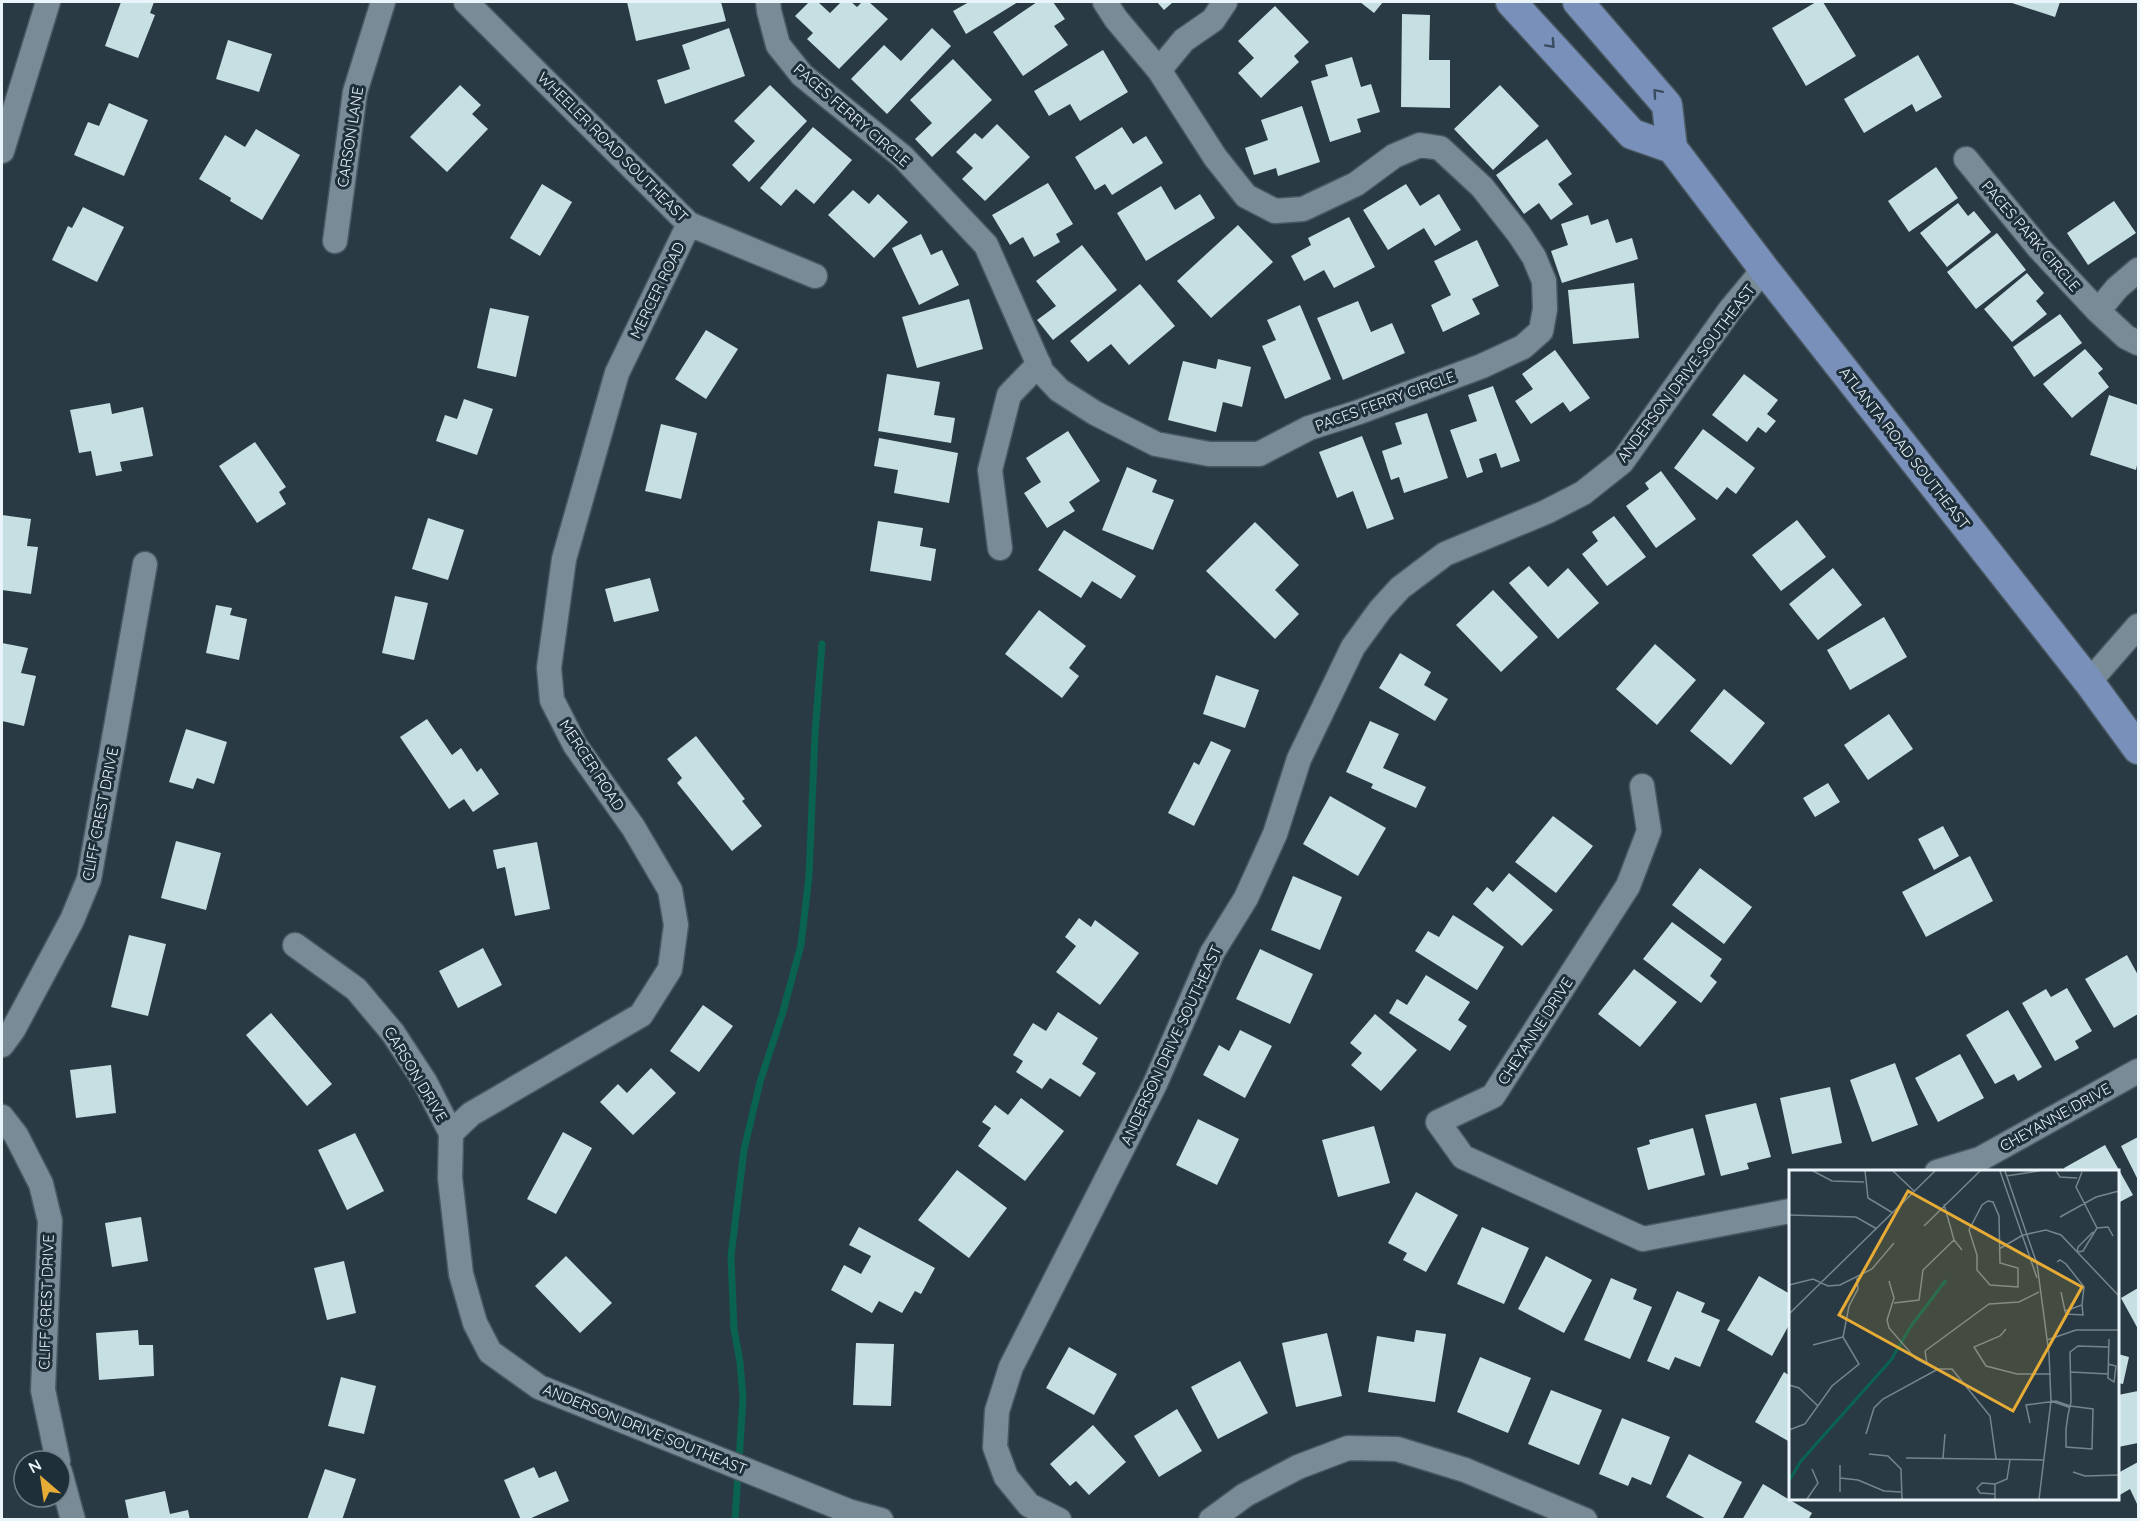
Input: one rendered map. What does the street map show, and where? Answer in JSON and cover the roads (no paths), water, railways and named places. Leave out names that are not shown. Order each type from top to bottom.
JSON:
[{"type":"main road","points":[[1511,2],[1632,134],[1672,148],[1667,105],[1578,2]]},
{"type":"main road","name":"ATLANTA ROAD SOUTHEAST","points":[[1672,148],[1764,269],[2090,682],[2139,749]]},
{"type":"street","points":[[2,151],[48,2]]},
{"type":"street","name":"CARSON LANE","points":[[335,241],[355,92],[384,2]]},
{"type":"street","name":"WHEELER ROAD SOUTHEAST","points":[[466,2],[689,224],[814,276]]},
{"type":"street","name":"PACES FERRY CIRCLE","points":[[768,2],[778,45],[802,75],[903,157],[986,245],[1042,372],[1059,390],[1095,413],[1156,444],[1209,454],[1259,454],[1309,428],[1359,412],[1482,366],[1523,347],[1541,331],[1545,309],[1544,281],[1534,257],[1482,187],[1440,148],[1420,145],[1394,156],[1356,184],[1303,209],[1275,211],[1246,196],[1215,157],[1159,70],[1116,19],[1105,2]]},
{"type":"street","points":[[1159,70],[1184,40],[1213,20],[1225,2]]},
{"type":"street","name":"PACES PARK CIRCLE","points":[[1965,159],[2038,247],[2098,311],[2126,337],[2139,343]]},
{"type":"street","name":"MERCER ROAD","points":[[451,1133],[471,1114],[640,1015],[670,969],[676,924],[670,890],[633,827],[575,745],[552,700],[549,668],[564,559],[617,373],[689,224]]},
{"type":"street","name":"ANDERSON DRIVE SOUTHEAST","points":[[1059,1520],[1029,1506],[1006,1477],[995,1447],[997,1411],[1011,1367],[1155,1084],[1212,953],[1246,898],[1275,834],[1299,759],[1353,647],[1380,610],[1400,588],[1445,554],[1546,512],[1583,493],[1622,462],[1730,310],[1764,269]]},
{"type":"street","points":[[2098,311],[2117,288],[2139,270]]},
{"type":"street","points":[[1000,548],[990,471],[1009,395],[1039,364]]},
{"type":"street","name":"CLIFF CREST DRIVE","points":[[2,1044],[13,1030],[72,920],[89,879],[145,564]]},
{"type":"street","points":[[2090,682],[2139,626]]},
{"type":"street","name":"CHEYANNE DRIVE","points":[[1642,786],[1649,831],[1628,886],[1493,1096],[1438,1122],[1463,1157],[1643,1239],[1789,1211]]},
{"type":"street","name":"CARSON DRIVE","points":[[295,945],[356,989],[393,1032],[425,1082],[451,1133],[450,1178],[453,1208]]},
{"type":"street","name":"CHEYANNE DRIVE","points":[[1944,1170],[1980,1159],[2139,1071]]},
{"type":"street","name":"CLIFF CREST DRIVE","points":[[2,1117],[16,1135],[41,1184],[50,1221],[43,1390],[55,1449]]},
{"type":"street","name":"ANDERSON DRIVE SOUTHEAST","points":[[453,1208],[461,1274],[475,1323],[490,1352],[539,1387],[848,1511],[881,1520]]},
{"type":"street","points":[[1211,1520],[1255,1489],[1298,1467],[1348,1448],[1397,1449],[1465,1470],[1585,1520]]},
{"type":"waterway","points":[[739,1462],[743,1398],[734,1329],[731,1256],[744,1150],[760,1082],[782,1015],[801,945],[809,876],[815,734],[822,644]]},
{"type":"waterway","points":[[735,1520],[738,1473]]}]
